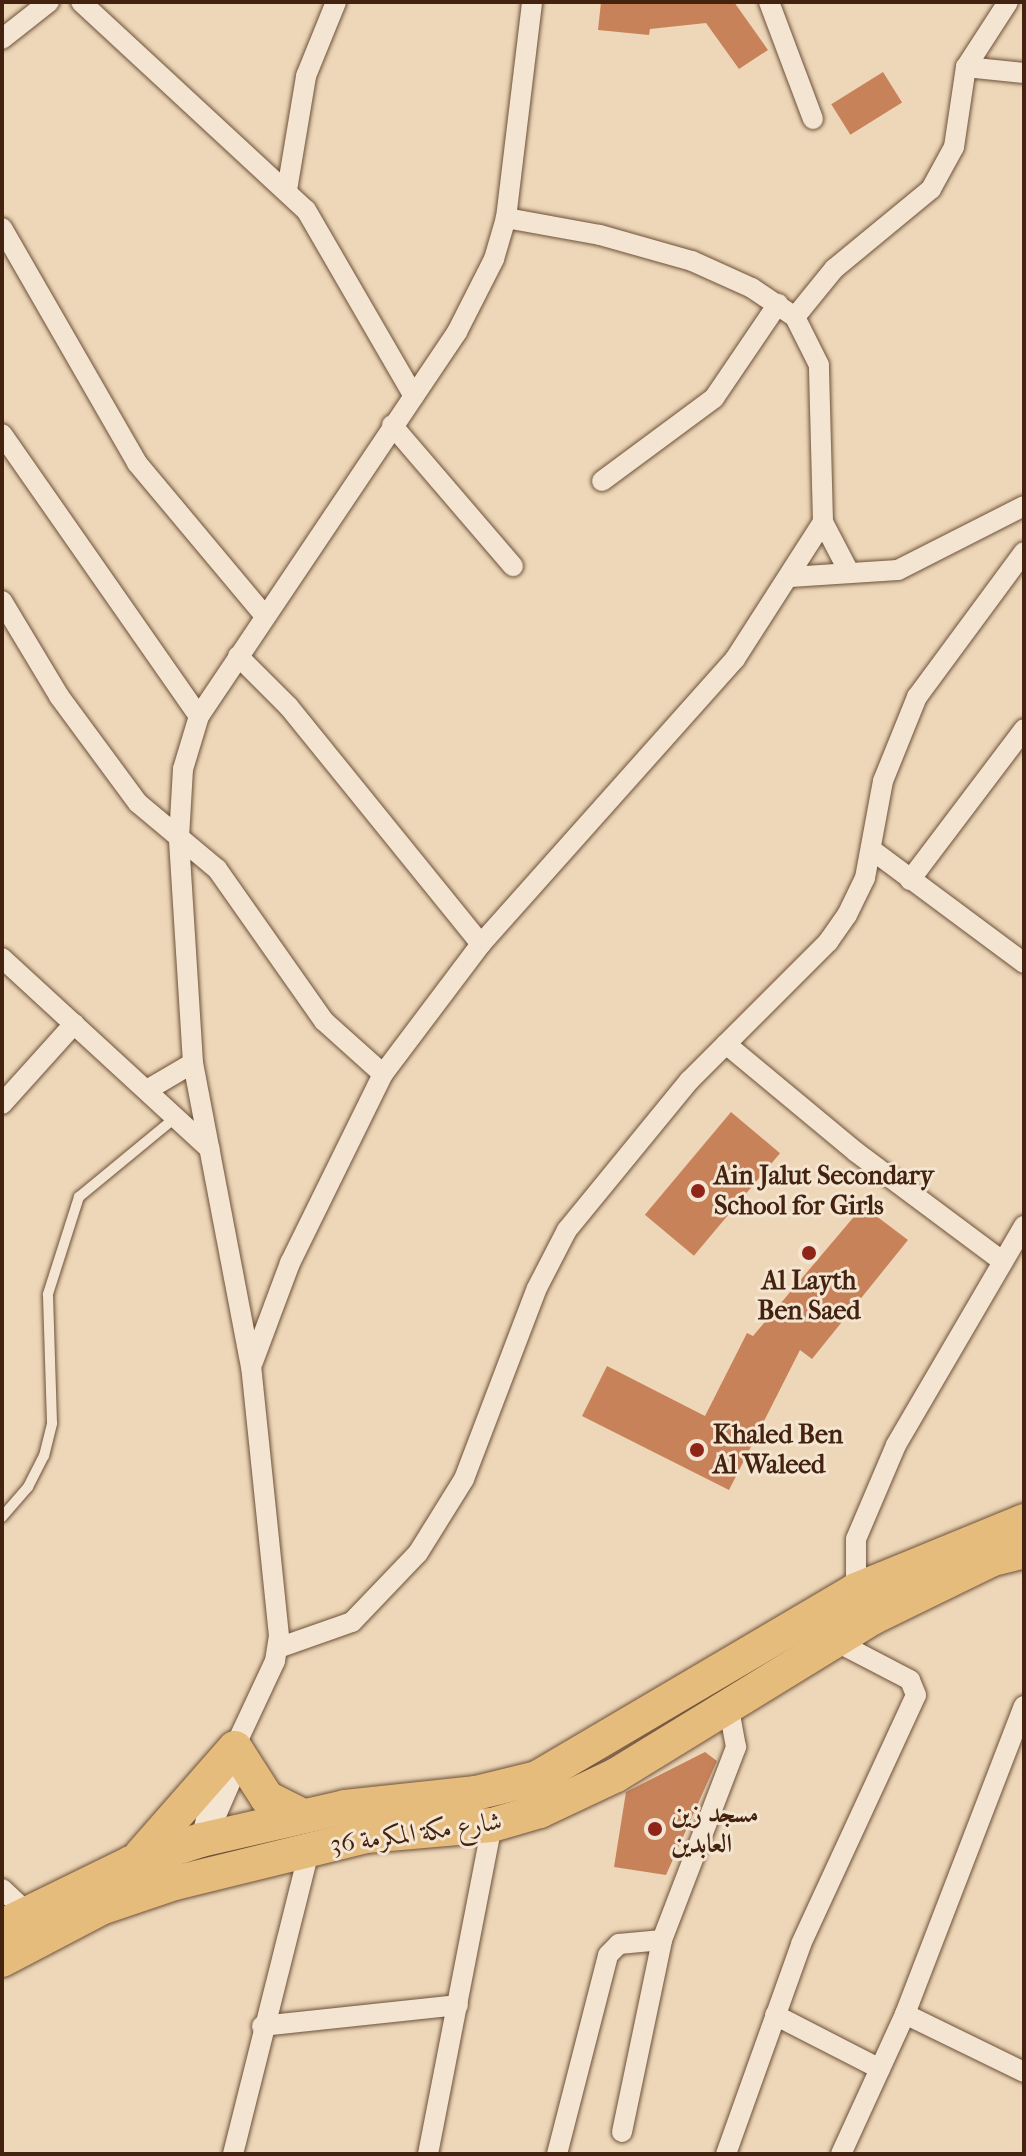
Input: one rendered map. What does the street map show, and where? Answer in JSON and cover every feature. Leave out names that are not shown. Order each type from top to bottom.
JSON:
[{"type":"main road","name":"شارع مكة المكرمة 36","points":[[2,1960],[101,1908],[240,1866],[306,1832],[537,1778],[856,1590],[1024,1521]]},
{"type":"main road","name":"شارع مكة المكرمة 36","points":[[15,1920],[131,1863],[201,1840],[306,1832],[366,1836],[492,1825],[540,1811],[616,1775],[872,1618],[980,1566],[1024,1551]]},
{"type":"main road","points":[[131,1863],[180,1815],[235,1748],[267,1798],[306,1832]]},
{"type":"main road","points":[[101,1908],[114,1888],[181,1861],[201,1840],[213,1855],[240,1866]]},
{"type":"street","points":[[2,39],[49,2]]},
{"type":"street","points":[[81,2],[287,190],[320,229],[359,308],[414,396]]},
{"type":"street","points":[[287,190],[306,76],[336,2]]},
{"type":"street","points":[[201,1840],[214,1784],[235,1748],[278,1648],[251,1367],[193,1063],[179,838],[183,769],[199,716],[414,396],[476,296],[506,218],[532,2]]},
{"type":"street","points":[[769,2],[813,119]]},
{"type":"street","points":[[602,481],[714,398],[786,310],[931,189],[954,147],[966,67],[1008,2]]},
{"type":"street","points":[[966,67],[1024,73]]},
{"type":"street","points":[[506,218],[600,235],[692,261],[786,310],[819,365],[823,522],[848,570]]},
{"type":"street","points":[[2,228],[137,463],[265,616]]},
{"type":"street","points":[[392,425],[513,566]]},
{"type":"street","points":[[2,434],[199,716]]},
{"type":"street","points":[[790,577],[848,570],[898,570],[1024,506]]},
{"type":"street","points":[[251,1367],[290,1263],[383,1074],[481,944],[735,659],[823,522]]},
{"type":"street","points":[[278,1648],[352,1622],[418,1553],[464,1479],[537,1288],[567,1230],[592,1195],[726,1044],[828,942],[856,902],[872,850],[883,781],[917,697],[941,658],[1024,552]]},
{"type":"street","points":[[2,601],[59,696],[138,803],[217,869],[324,1021],[383,1074]]},
{"type":"street","points":[[238,656],[289,707],[481,944]]},
{"type":"street","points":[[910,880],[1024,729]]},
{"type":"street","points":[[872,850],[1024,963]]},
{"type":"street","points":[[2,958],[210,1149]]},
{"type":"street","points":[[2,1104],[74,1024]]},
{"type":"street","points":[[726,1044],[856,1152],[1001,1260]]},
{"type":"street","points":[[147,1090],[193,1063]]},
{"type":"street","points":[[856,1590],[856,1539],[896,1445],[1001,1260],[1024,1226]]},
{"type":"street","points":[[726,2154],[775,2015],[833,1869],[916,1695],[910,1680],[837,1642]]},
{"type":"street","points":[[622,2132],[662,1940],[736,1747],[728,1704]]},
{"type":"street","points":[[841,2154],[905,2014],[1024,1706]]},
{"type":"street","points":[[428,2154],[492,1825]]},
{"type":"street","points":[[233,2154],[306,1832]]},
{"type":"street","points":[[2,1889],[15,1920]]},
{"type":"street","points":[[557,2154],[608,1955],[619,1944],[662,1940]]},
{"type":"street","points":[[262,2026],[458,2005]]},
{"type":"street","points":[[905,2014],[1024,2072]]},
{"type":"street","points":[[775,2015],[880,2069]]},
{"type":"lane","points":[[2,1517],[33,1477],[52,1423],[48,1294],[79,1197],[177,1116]]},
{"type":"building","points":[[601,2],[734,2],[768,50],[739,69],[706,23],[650,29],[649,35],[598,30]]},
{"type":"building","points":[[883,72],[902,103],[850,135],[831,104]]},
{"type":"building","name":"Ain Jalut Secondary School for Girls","points":[[731,1112],[780,1153],[694,1256],[645,1215]]},
{"type":"building","points":[[863,1206],[908,1240],[812,1359],[800,1350],[729,1490],[582,1416],[607,1366],[705,1416],[747,1333],[753,1336]]},
{"type":"building","name":"مسجد زين العابدين","points":[[705,1752],[717,1761],[666,1875],[614,1867],[626,1792]]},
{"type":"place","name":"Ain Jalut Secondary School for Girls","points":[[698,1191]]},
{"type":"place","name":"Al Layth Ben Saed","points":[[809,1253]]},
{"type":"place","name":"Khaled Ben Al Waleed","points":[[697,1450]]},
{"type":"place","name":"مسجد زين العابدين","points":[[655,1829]]}]
